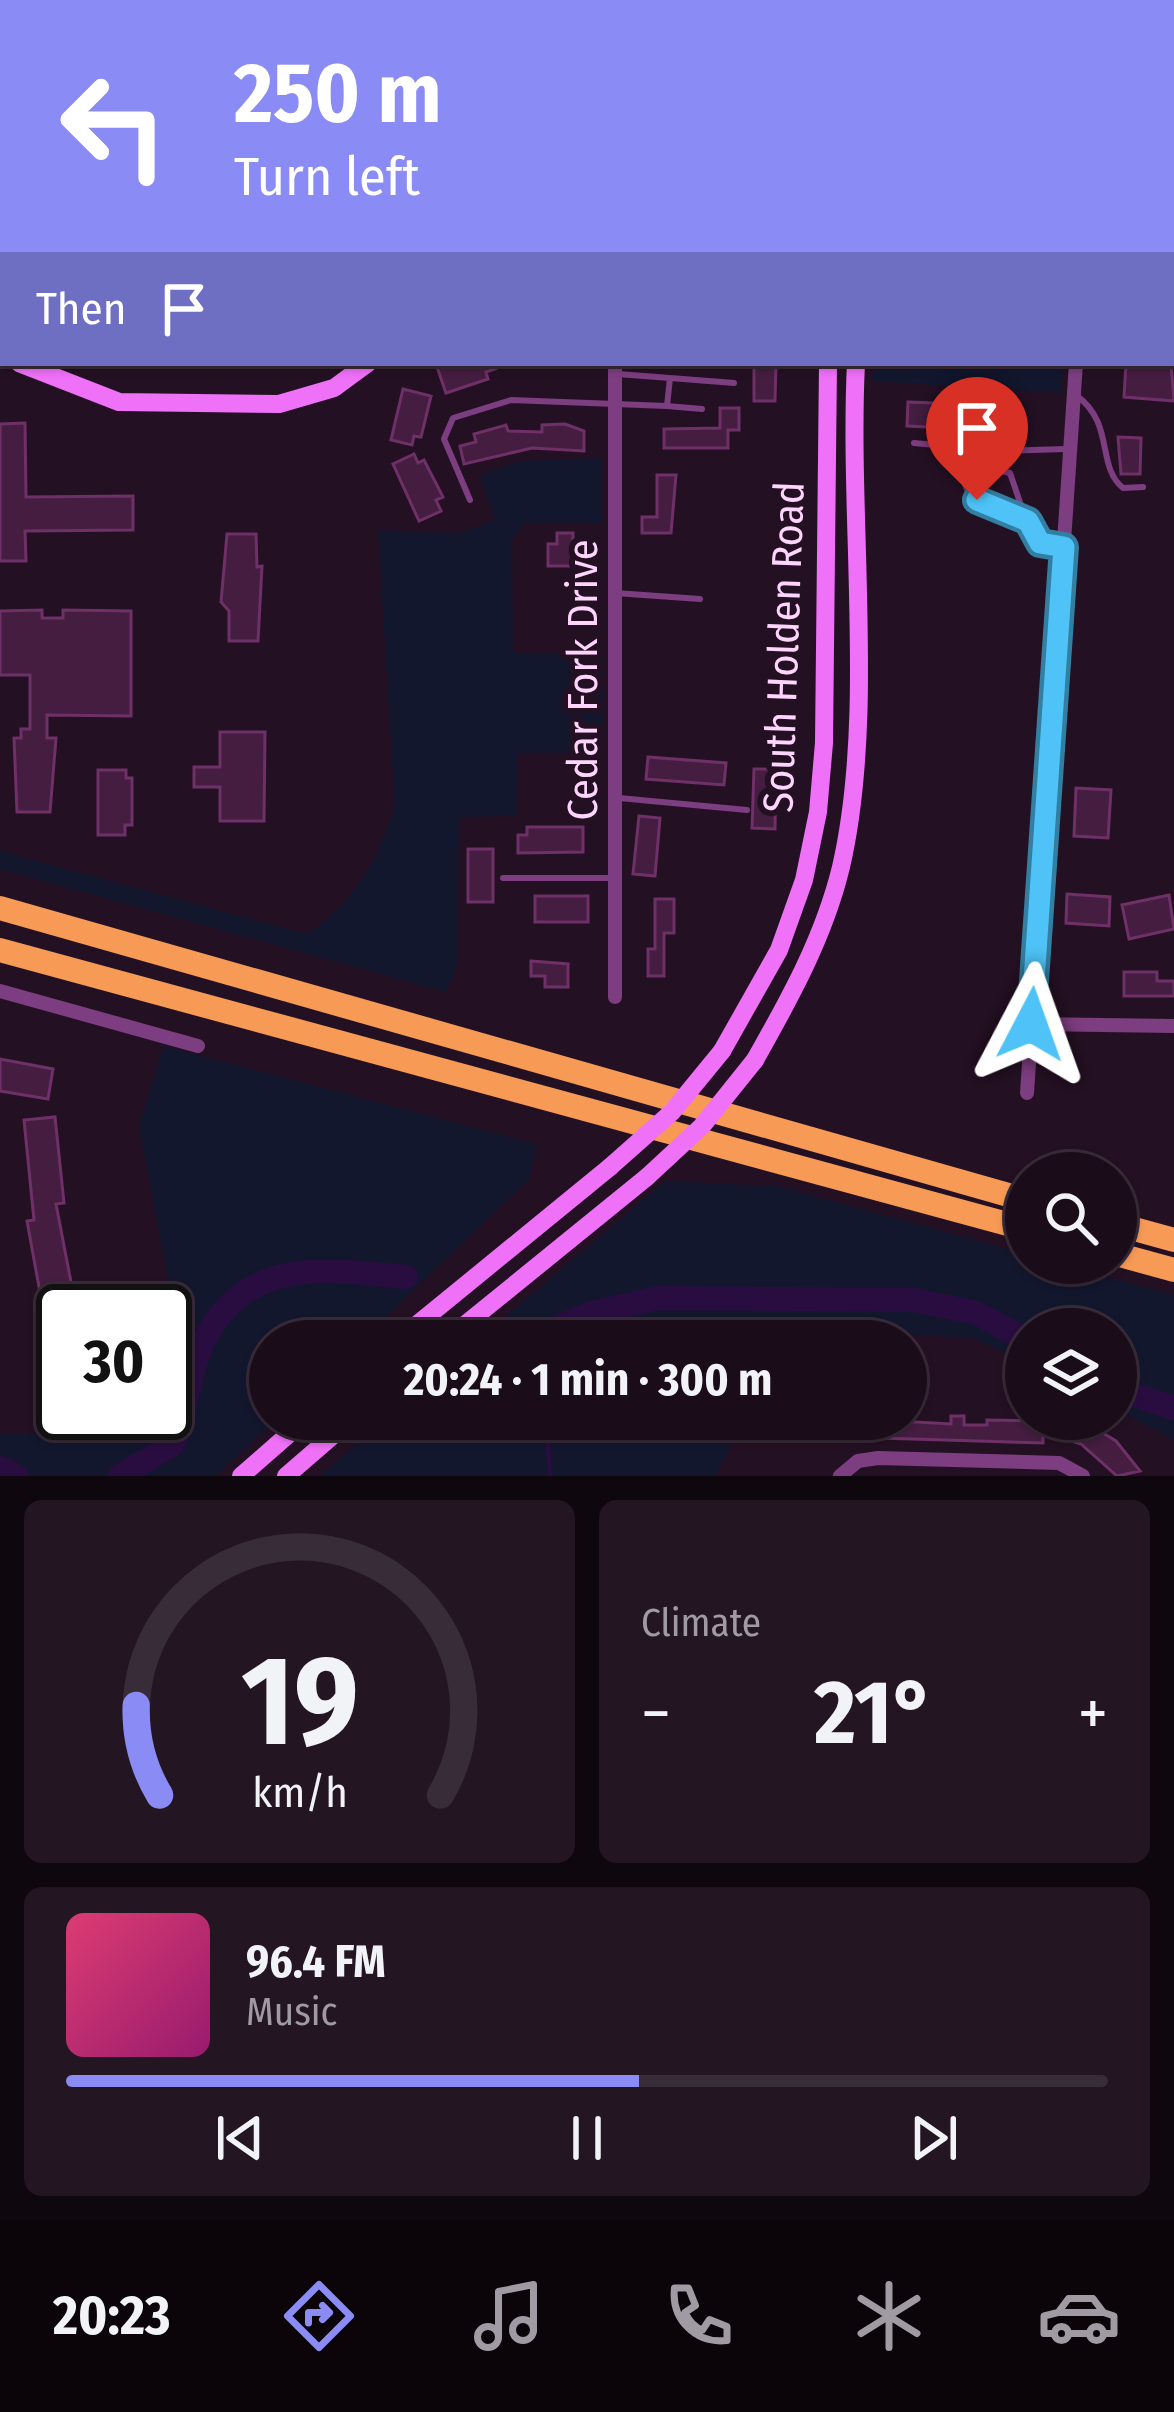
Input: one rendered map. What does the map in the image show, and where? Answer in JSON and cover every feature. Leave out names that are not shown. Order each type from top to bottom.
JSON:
[{"type":"highway","points":[[0,906],[1005,1194]]},
{"type":"highway","points":[[4,951],[1005,1222]]},
{"type":"highway","points":[[1137,1230],[1174,1240]]},
{"type":"highway","points":[[1137,1260],[1174,1270]]},
{"type":"main road","points":[[27,366],[119,402],[279,404],[334,388],[364,366]]},
{"type":"main road","name":"South Holden Road","points":[[423,1320],[672,1112],[722,1051],[779,950],[804,880],[818,812],[824,743],[827,366]]},
{"type":"main road","name":"South Holden Road","points":[[471,1320],[647,1177],[702,1126],[755,1060],[813,950],[841,867],[848,824],[856,713],[856,366]]},
{"type":"main road","points":[[241,1476],[281,1440]]},
{"type":"main road","points":[[286,1476],[328,1440]]},
{"type":"street","points":[[1027,1093],[1076,366]]},
{"type":"street","name":"Cedar Fork Drive","points":[[615,368],[615,997]]},
{"type":"street","points":[[0,991],[198,1046]]},
{"type":"street","points":[[1031,1024],[1174,1026]]},
{"type":"street","points":[[842,1474],[858,1462],[878,1458],[1059,1463],[1083,1476]]},
{"type":"lane","points":[[615,368],[734,383]]},
{"type":"lane","points":[[667,406],[670,378]]},
{"type":"lane","points":[[1074,394],[1097,416],[1114,480],[1123,488],[1143,487]]},
{"type":"lane","points":[[470,500],[444,439],[453,418],[511,400],[615,401],[702,409]]},
{"type":"lane","points":[[914,443],[999,451],[1070,449]]},
{"type":"lane","points":[[1026,520],[970,497],[964,482],[993,470],[1010,473],[1026,520],[1040,543],[1064,547]]},
{"type":"lane","points":[[615,592],[700,599]]},
{"type":"lane","points":[[615,798],[747,810]]},
{"type":"lane","points":[[503,878],[615,878]]},
{"type":"shaded area","points":[[873,366],[1063,366],[1061,393],[872,381]]},
{"type":"shaded area","points":[[602,458],[602,523],[524,523],[512,541],[513,654],[603,654],[603,752],[518,753],[516,816],[459,817],[457,966],[446,992],[0,869],[0,851],[306,934],[351,895],[381,845],[395,806],[378,530],[460,533],[495,520],[480,475],[519,461]]},
{"type":"shaded area","points":[[164,1046],[537,1144],[529,1179],[383,1320],[249,1320],[249,1440],[254,1440],[215,1476],[0,1476],[0,1433],[36,1433],[36,1440],[192,1440],[192,1284],[169,1284],[139,1126]]},
{"type":"shaded area","points":[[665,1181],[777,1186],[1005,1248],[1005,1284],[1134,1284],[1174,1295],[1174,1440],[1137,1420],[1137,1308],[1005,1308],[1005,1353],[973,1338],[927,1335],[927,1320],[502,1320]]},
{"type":"shaded area","points":[[362,1440],[734,1440],[715,1476],[320,1476]]},
{"type":"building","points":[[503,366],[486,372],[488,379],[446,393],[437,367]]},
{"type":"building","points":[[754,366],[776,366],[775,401],[754,401]]},
{"type":"building","points":[[1126,366],[1171,366],[1174,401],[1124,397]]},
{"type":"building","points":[[403,389],[431,396],[421,437],[414,436],[412,445],[391,440]]},
{"type":"building","points":[[908,402],[1016,406],[1015,431],[907,426]]},
{"type":"building","points":[[720,408],[739,408],[739,430],[728,430],[728,448],[664,448],[664,429],[720,428]]},
{"type":"building","points":[[25,423],[26,497],[133,496],[133,530],[25,531],[26,561],[0,561],[0,424]]},
{"type":"building","points":[[565,424],[584,431],[584,451],[532,448],[464,464],[460,446],[476,442],[474,434],[506,425],[508,431],[542,432],[542,425]]},
{"type":"building","points":[[1118,437],[1141,438],[1140,474],[1121,474]]},
{"type":"building","points":[[414,454],[418,463],[424,460],[443,497],[436,500],[441,511],[419,521],[393,464]]},
{"type":"building","points":[[657,475],[676,475],[671,533],[642,533],[642,517],[657,517]]},
{"type":"building","points":[[557,533],[573,533],[573,566],[548,566],[548,544],[557,544]]},
{"type":"building","points":[[227,534],[256,534],[257,567],[262,566],[258,641],[229,641],[229,611],[221,602]]},
{"type":"building","points":[[42,610],[42,618],[63,618],[63,610],[131,611],[131,716],[47,715],[47,738],[56,738],[50,812],[17,812],[14,738],[21,738],[21,729],[30,729],[30,675],[0,675],[0,611]]},
{"type":"building","points":[[220,732],[265,732],[264,821],[220,821],[220,787],[194,787],[194,767],[220,767]]},
{"type":"building","points":[[648,757],[726,763],[724,785],[646,779]]},
{"type":"building","points":[[754,769],[776,769],[775,829],[752,828]]},
{"type":"building","points":[[98,770],[126,770],[126,778],[132,778],[132,825],[125,825],[125,835],[98,835]]},
{"type":"building","points":[[1076,788],[1111,790],[1108,838],[1074,836]]},
{"type":"building","points":[[639,816],[660,818],[655,876],[633,874]]},
{"type":"building","points":[[527,827],[583,827],[583,852],[518,853],[518,835],[527,835]]},
{"type":"building","points":[[468,849],[493,849],[493,902],[468,902]]},
{"type":"building","points":[[1067,894],[1110,897],[1109,926],[1066,923]]},
{"type":"building","points":[[1169,895],[1174,929],[1129,939],[1122,905]]},
{"type":"building","points":[[535,896],[588,896],[588,922],[535,922]]},
{"type":"building","points":[[655,899],[674,899],[674,933],[664,933],[664,976],[648,976],[648,949],[655,949]]},
{"type":"building","points":[[531,961],[568,964],[568,987],[545,987],[545,976],[531,976]]},
{"type":"building","points":[[1124,972],[1157,972],[1157,981],[1174,981],[1174,996],[1124,996]]},
{"type":"building","points":[[0,1059],[53,1069],[48,1099],[0,1091]]},
{"type":"building","points":[[55,1117],[64,1203],[56,1204],[71,1284],[38,1284],[27,1221],[34,1220],[24,1120]]},
{"type":"building","points":[[951,1416],[964,1416],[964,1425],[1005,1420],[1005,1440],[1043,1443],[927,1439],[927,1423],[951,1424]]},
{"type":"building","points":[[1068,1440],[1114,1440],[1140,1471],[1117,1476],[1081,1444]]},
{"type":"waterway","points":[[120,1476],[173,1444],[202,1345],[219,1316],[240,1296],[263,1282],[289,1275],[345,1272],[406,1277]]},
{"type":"waterway","points":[[575,1320],[658,1298],[914,1300],[977,1313],[1005,1328]]},
{"type":"waterway","points":[[1137,1396],[1174,1408]]},
{"type":"waterway","points":[[547,1440],[550,1476]]},
{"type":"waterway","points":[[0,1468],[17,1476]]},
{"type":"route","points":[[977,500],[1028,521],[1040,543],[1064,547],[1031,1024]]}]
